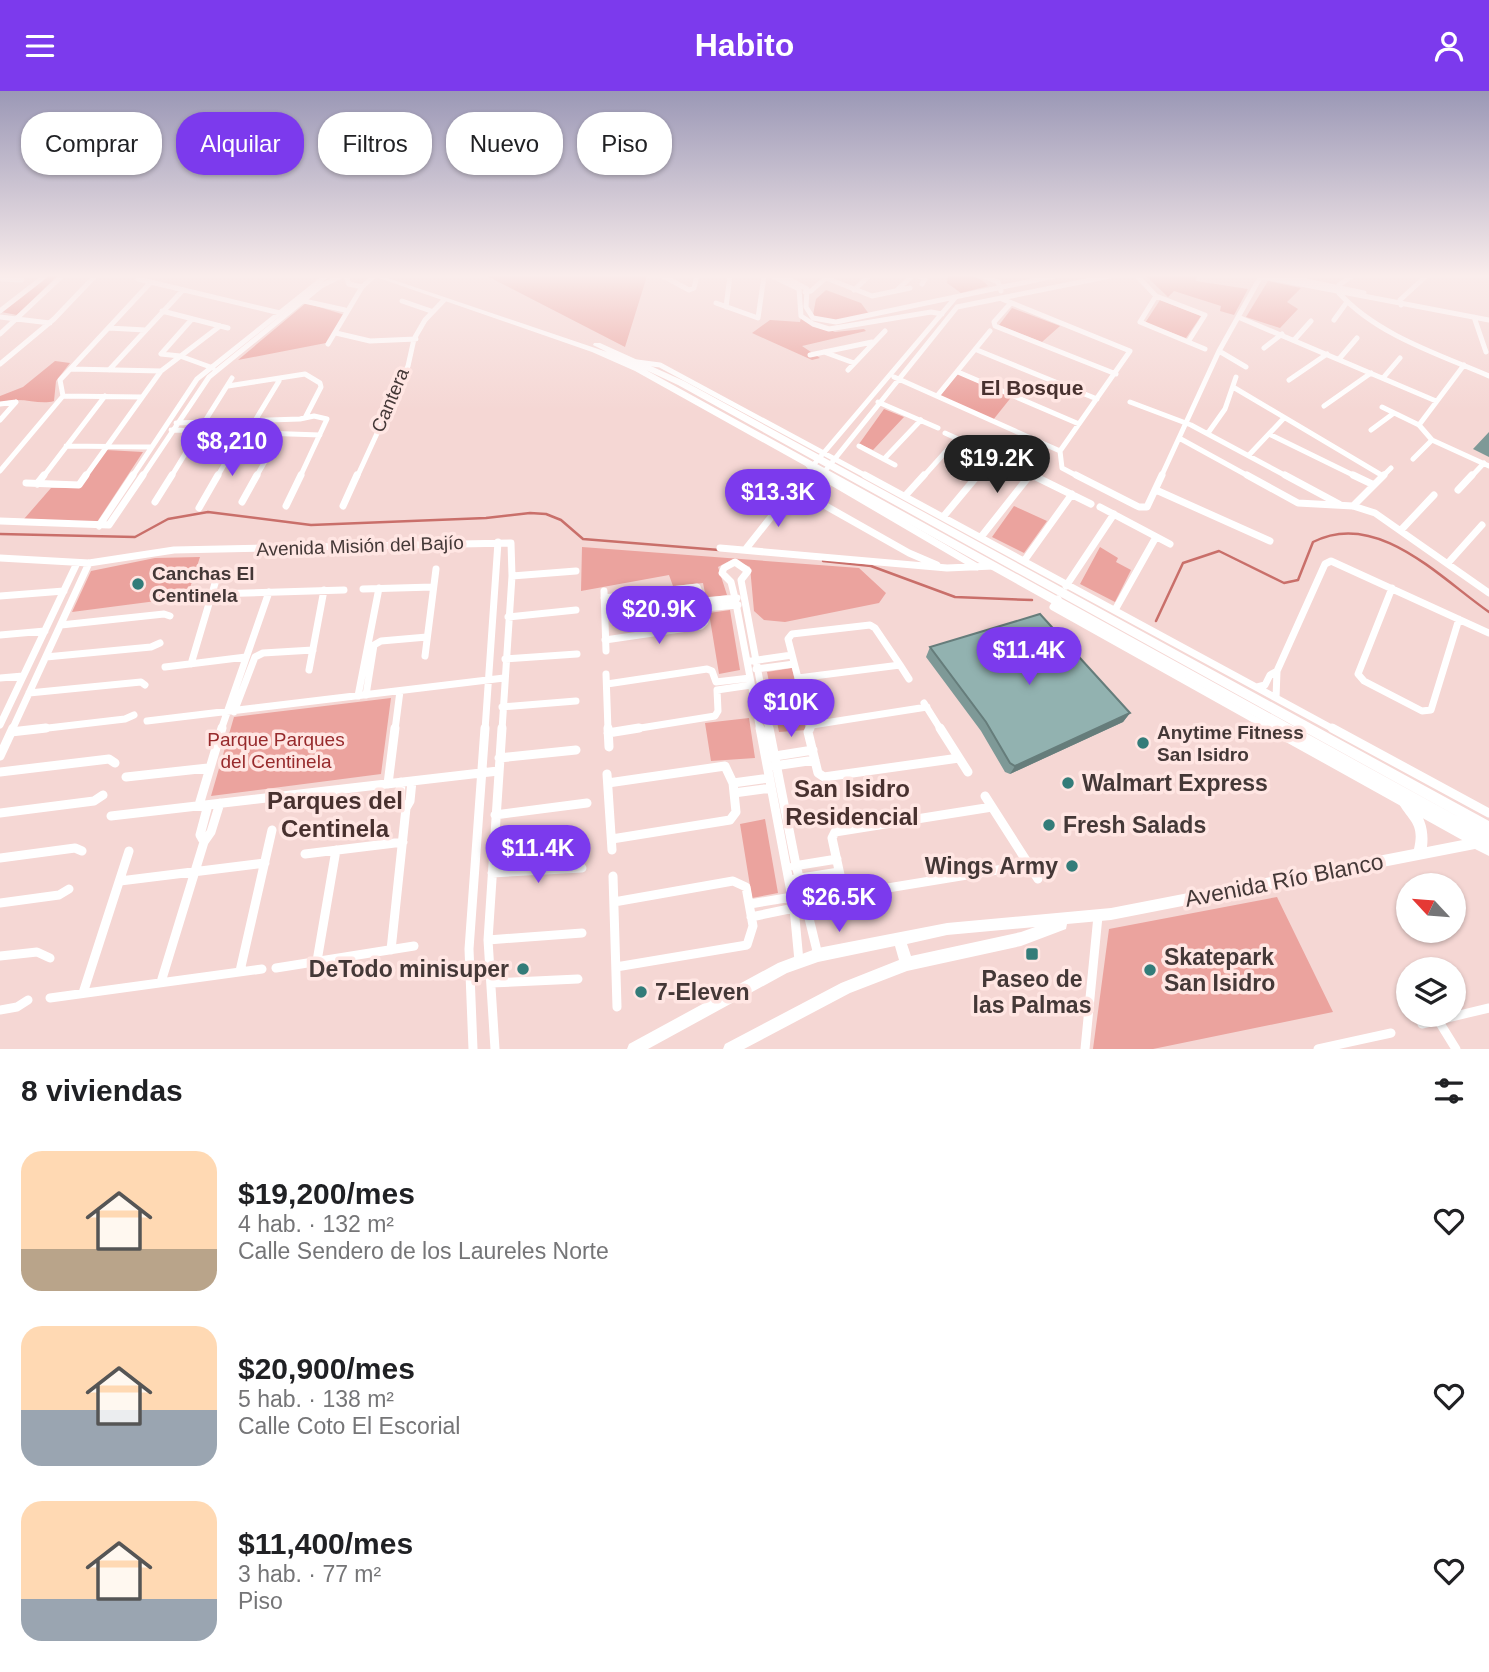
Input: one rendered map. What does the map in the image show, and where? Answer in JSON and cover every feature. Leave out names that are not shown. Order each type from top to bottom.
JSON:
[{"type":"main road","points":[[506,321],[594,350],[638,369],[828,468],[1485,835],[1489,850]]},
{"type":"main road","points":[[529,321],[637,362],[814,461]]},
{"type":"main road","points":[[828,468],[994,565],[1060,596]]},
{"type":"main road","points":[[1404,802],[1422,824],[1423,839],[1419,853]]},
{"type":"main road","name":"Avenida Río Blanco","points":[[634,1049],[710,1005],[799,961],[818,955],[947,929],[1098,916],[1419,853],[1485,835]]},
{"type":"main road","name":"Avenida Río Blanco","points":[[730,1049],[846,988],[907,964],[1021,939],[1075,919]]},
{"type":"main road","points":[[899,939],[907,964]]},
{"type":"street","points":[[0,334],[16,321]]},
{"type":"street","points":[[25,321],[50,323]]},
{"type":"street","points":[[0,364],[52,321]]},
{"type":"street","points":[[0,471],[62,396],[60,380],[116,321]]},
{"type":"street","points":[[109,370],[153,321]]},
{"type":"street","points":[[190,321],[161,354],[180,356],[214,368]]},
{"type":"street","points":[[199,321],[229,328]]},
{"type":"street","points":[[0,521],[109,525],[214,368],[270,321]]},
{"type":"street","points":[[99,526],[197,379],[281,321]]},
{"type":"street","points":[[328,344],[343,321]]},
{"type":"street","name":"Cantera","points":[[343,506],[408,366],[408,353],[426,321]]},
{"type":"street","points":[[813,321],[839,330],[883,321]]},
{"type":"street","points":[[822,324],[842,321]]},
{"type":"street","points":[[864,321],[874,341]]},
{"type":"street","points":[[828,468],[937,321]]},
{"type":"street","points":[[944,321],[814,461],[905,496],[981,537],[1024,561],[1060,596],[1115,610],[1137,639],[1404,802],[1485,835]]},
{"type":"street","points":[[995,321],[995,326],[1115,374]]},
{"type":"street","points":[[1056,321],[1130,351],[1060,450],[1062,468],[1144,508],[1156,490],[1219,351],[1236,321]]},
{"type":"street","points":[[1141,321],[1205,349]]},
{"type":"street","points":[[1188,342],[1201,321]]},
{"type":"street","points":[[1248,321],[1436,401]]},
{"type":"street","points":[[1294,339],[1311,321]]},
{"type":"street","points":[[1374,321],[1389,331],[1489,376]]},
{"type":"street","points":[[1475,321],[1486,352]]},
{"type":"street","points":[[836,322],[839,330]]},
{"type":"street","points":[[26,483],[77,486],[161,371],[220,326]]},
{"type":"street","points":[[109,328],[145,330]]},
{"type":"street","points":[[848,370],[886,331]]},
{"type":"street","points":[[937,396],[990,331]]},
{"type":"street","points":[[336,333],[370,341],[416,339]]},
{"type":"street","points":[[253,334],[260,337]]},
{"type":"street","points":[[1264,348],[1282,334]]},
{"type":"street","points":[[1339,359],[1357,338]]},
{"type":"street","points":[[810,355],[874,341]]},
{"type":"street","points":[[977,350],[1097,399]]},
{"type":"street","points":[[1219,351],[1246,366]]},
{"type":"street","points":[[823,352],[854,363]]},
{"type":"street","points":[[1289,380],[1327,353]]},
{"type":"street","points":[[1383,378],[1400,358]]},
{"type":"street","points":[[1419,425],[1464,365]]},
{"type":"street","points":[[71,369],[161,371]]},
{"type":"street","points":[[958,372],[1079,424]]},
{"type":"street","points":[[1324,406],[1371,373]]},
{"type":"street","points":[[155,502],[230,382],[305,374],[320,383],[321,387],[305,418]]},
{"type":"street","points":[[893,377],[1060,450]]},
{"type":"street","points":[[1208,433],[1225,409],[1236,377]]},
{"type":"street","points":[[256,419],[279,381]]},
{"type":"street","points":[[1233,387],[1383,476]]},
{"type":"street","points":[[62,396],[142,397]]},
{"type":"street","points":[[37,484],[105,396]]},
{"type":"street","points":[[0,404],[16,402],[0,420]]},
{"type":"street","points":[[878,402],[938,428]]},
{"type":"street","points":[[1130,403],[1208,433],[1343,506]]},
{"type":"street","points":[[1382,407],[1419,425],[1432,440],[1486,465],[1458,490]]},
{"type":"street","points":[[1371,430],[1394,413]]},
{"type":"street","points":[[1249,455],[1284,418]]},
{"type":"street","points":[[169,423],[327,419],[286,506]]},
{"type":"street","points":[[884,459],[920,420]]},
{"type":"street","points":[[164,430],[320,435]]},
{"type":"street","points":[[945,433],[1008,462]]},
{"type":"street","points":[[199,508],[242,434]]},
{"type":"street","points":[[1269,434],[1374,485]]},
{"type":"street","points":[[242,502],[279,435]]},
{"type":"street","points":[[1179,437],[1298,503],[1353,506],[1375,513],[1489,593]]},
{"type":"street","points":[[905,496],[957,439]]},
{"type":"street","points":[[1413,459],[1432,440]]},
{"type":"street","points":[[66,446],[152,447]]},
{"type":"street","points":[[859,446],[895,465]]},
{"type":"street","points":[[943,517],[994,456]]},
{"type":"street","points":[[828,468],[978,567]]},
{"type":"street","points":[[1018,468],[1091,504]]},
{"type":"street","points":[[1353,506],[1391,468]]},
{"type":"street","points":[[981,537],[1031,474]]},
{"type":"street","points":[[745,550],[794,488],[909,553],[942,568]]},
{"type":"street","points":[[1156,490],[1270,541]]},
{"type":"street","points":[[1024,561],[1072,494]]},
{"type":"street","points":[[1401,530],[1434,495]]},
{"type":"street","points":[[1100,507],[1170,544]]},
{"type":"street","points":[[1060,596],[1114,515]]},
{"type":"street","points":[[1448,563],[1482,525]]},
{"type":"street","points":[[1115,610],[1136,577],[1156,537]]},
{"type":"street","points":[[473,1049],[469,949],[499,542]]},
{"type":"street","name":"Avenida Misión del Bajío","points":[[0,558],[89,563],[174,550],[499,542],[511,543],[512,576]]},
{"type":"street","points":[[720,548],[942,568],[994,565]]},
{"type":"street","points":[[1276,698],[1277,671],[1325,564],[1331,561],[1489,632]]},
{"type":"street","points":[[0,725],[77,563]]},
{"type":"street","points":[[1,753],[89,563]]},
{"type":"street","points":[[425,656],[436,569]]},
{"type":"street","points":[[495,1049],[488,940],[512,576],[576,571]]},
{"type":"street","points":[[191,664],[216,580]]},
{"type":"street","points":[[605,640],[701,626],[705,622],[699,589],[694,586],[604,595],[605,640],[606,651]]},
{"type":"street","points":[[363,589],[433,587]]},
{"type":"street","points":[[362,695],[379,588]]},
{"type":"street","points":[[1392,588],[1358,674],[1364,681],[1423,711],[1431,710],[1459,619]]},
{"type":"street","points":[[309,670],[324,590]]},
{"type":"street","points":[[213,594],[344,590]]},
{"type":"street","points":[[0,596],[64,591]]},
{"type":"street","points":[[230,712],[269,592]]},
{"type":"street","points":[[704,605],[740,601],[751,671],[791,866],[788,879],[799,961]]},
{"type":"street","points":[[508,617],[576,610]]},
{"type":"street","points":[[61,625],[164,614],[170,616]]},
{"type":"street","points":[[900,665],[802,679],[796,676],[788,639],[792,634],[866,624],[875,628],[900,665],[909,679]]},
{"type":"street","points":[[0,635],[45,631]]},
{"type":"street","points":[[362,695],[374,645],[381,641],[427,637]]},
{"type":"street","points":[[1137,639],[1257,687],[1489,814]]},
{"type":"street","points":[[46,657],[151,647],[160,643]]},
{"type":"street","points":[[204,842],[200,835],[208,768],[255,657],[263,653],[313,650]]},
{"type":"street","points":[[505,659],[577,654]]},
{"type":"street","points":[[165,667],[246,657]]},
{"type":"street","points":[[717,686],[751,671],[793,660]]},
{"type":"street","points":[[607,684],[707,669],[712,671],[717,686],[718,711],[715,716],[608,733]]},
{"type":"street","points":[[751,671],[770,762],[770,783],[791,866],[799,879],[818,955]]},
{"type":"street","points":[[1257,687],[1265,685],[1270,675],[1277,671]]},
{"type":"street","points":[[606,674],[609,747]]},
{"type":"street","points":[[0,678],[23,676]]},
{"type":"street","points":[[147,721],[504,678]]},
{"type":"street","points":[[29,693],[141,682],[145,685]]},
{"type":"street","points":[[388,784],[400,691]]},
{"type":"street","points":[[502,707],[576,701]]},
{"type":"street","points":[[959,758],[824,777],[818,773],[808,732],[813,725],[926,705],[968,772]]},
{"type":"street","points":[[11,732],[125,719],[134,715]]},
{"type":"street","points":[[499,758],[576,750]]},
{"type":"street","points":[[770,762],[814,755]]},
{"type":"street","points":[[0,772],[109,759],[115,762]]},
{"type":"street","points":[[612,839],[730,820],[736,812],[734,788],[725,766],[607,779],[612,850]]},
{"type":"street","points":[[126,776],[208,768]]},
{"type":"street","points":[[111,816],[498,771]]},
{"type":"street","points":[[391,950],[406,808],[410,801],[412,781]]},
{"type":"street","points":[[401,782],[400,802],[406,808]]},
{"type":"street","points":[[734,788],[770,783]]},
{"type":"street","points":[[0,813],[94,801],[103,795]]},
{"type":"street","points":[[985,796],[1038,879]]},
{"type":"street","points":[[161,982],[204,842],[211,832],[220,803]]},
{"type":"street","points":[[495,815],[587,803]]},
{"type":"street","points":[[847,907],[832,838],[835,832],[992,807]]},
{"type":"street","points":[[240,971],[272,830]]},
{"type":"street","points":[[305,854],[403,842]]},
{"type":"street","points":[[0,858],[75,848],[82,851]]},
{"type":"street","points":[[317,961],[336,850]]},
{"type":"street","points":[[83,993],[129,851]]},
{"type":"street","points":[[791,866],[836,859]]},
{"type":"street","points":[[120,881],[265,863]]},
{"type":"street","points":[[845,895],[1028,865]]},
{"type":"street","points":[[492,873],[582,867]]},
{"type":"street","points":[[788,879],[839,872]]},
{"type":"street","points":[[613,876],[617,1007]]},
{"type":"street","points":[[614,902],[733,881],[746,887],[752,937],[751,943],[747,945],[616,967]]},
{"type":"street","points":[[0,903],[59,895],[69,890]]},
{"type":"street","points":[[750,904],[792,897]]},
{"type":"street","points":[[751,917],[794,908]]},
{"type":"street","points":[[1085,1049],[1098,916]]},
{"type":"street","points":[[488,940],[582,933]]},
{"type":"street","points":[[276,968],[414,946]]},
{"type":"street","points":[[0,956],[37,952],[50,958]]},
{"type":"street","points":[[50,998],[262,969]]},
{"type":"street","points":[[491,983],[578,979]]},
{"type":"street","points":[[0,1010],[17,1007],[29,1000]]},
{"type":"street","points":[[1466,1013],[1489,1008]]},
{"type":"street","points":[[1442,1027],[1456,1049]]},
{"type":"street","points":[[1318,1049],[1369,1044],[1391,1033]]},
{"type":"green space","points":[[285,321],[342,321],[331,342],[238,360]]},
{"type":"green space","points":[[574,321],[633,321],[625,347]]},
{"type":"green space","points":[[769,321],[808,321],[835,332],[866,331],[802,346],[820,358],[812,360],[752,333]]},
{"type":"green space","points":[[1002,321],[1046,321],[1060,326],[1042,342],[999,325]]},
{"type":"green space","points":[[1146,321],[1198,321],[1186,338],[1145,323]]},
{"type":"green space","points":[[1257,321],[1287,321],[1280,328]]},
{"type":"green space","points":[[55,361],[70,363],[56,381],[54,401],[15,400],[0,403],[0,396],[23,387]]},
{"type":"green space","points":[[959,372],[1013,395],[993,420],[940,396]]},
{"type":"green space","points":[[884,409],[904,417],[873,450],[859,444]]},
{"type":"green space","points":[[106,450],[143,452],[97,522],[24,519],[51,488],[78,488]]},
{"type":"green space","points":[[1014,506],[1047,521],[1024,553],[992,537]]},
{"type":"green space","points":[[582,547],[859,568],[886,593],[879,603],[785,622],[764,620],[754,611],[750,567],[733,559],[718,567],[727,595],[706,598],[703,583],[673,586],[669,575],[581,591]]},
{"type":"green space","points":[[1100,547],[1118,558],[1116,562],[1131,570],[1115,602],[1080,584]]},
{"type":"green space","name":"Canchas El Centinela","points":[[200,557],[187,597],[72,612],[91,571],[155,558]]},
{"type":"green space","points":[[730,610],[740,670],[719,674],[709,613]]},
{"type":"green space","points":[[792,668],[806,730],[779,732],[767,672]]},
{"type":"green space","name":"Parque Parques del Centinela","points":[[391,698],[381,774],[211,796],[234,717]]},
{"type":"green space","points":[[749,718],[755,758],[711,761],[705,723]]},
{"type":"green space","points":[[765,819],[778,893],[752,898],[740,824]]},
{"type":"green space","points":[[1277,897],[1333,1012],[1153,1049],[1093,1049],[1109,929]]},
{"type":"building","points":[[1040,614],[1130,713],[1015,766],[1010,763],[986,722],[930,647]]},
{"type":"waterway","points":[[0,534],[135,537],[168,519],[208,512],[311,525],[486,518],[530,513],[546,514],[561,520],[583,539],[719,550]]},
{"type":"waterway","points":[[1156,621],[1183,563],[1219,551],[1284,583],[1298,580],[1313,542],[1337,534],[1361,534],[1407,552],[1489,612]]},
{"type":"waterway","points":[[823,561],[871,566],[955,597],[1032,600]]},
{"type":"place","name":"Canchas El Centinela","points":[[138,584]]},
{"type":"place","name":"Anytime Fitness San Isidro","points":[[1143,743]]},
{"type":"place","name":"Walmart Express","points":[[1068,783]]},
{"type":"place","name":"Fresh Salads","points":[[1049,825]]},
{"type":"place","name":"Wings Army","points":[[1072,866]]},
{"type":"place","name":"Paseo de las Palmas","points":[[1032,954]]},
{"type":"place","name":"DeTodo minisuper","points":[[523,969]]},
{"type":"place","name":"Skatepark San Isidro","points":[[1150,970]]},
{"type":"place","name":"7-Eleven","points":[[641,992]]},
{"type":"district","name":"El Bosque","points":[[1032,387]]},
{"type":"district","name":"San Isidro Residencial","points":[[852,802]]},
{"type":"district","name":"Parques del Centinela","points":[[335,814]]}]
